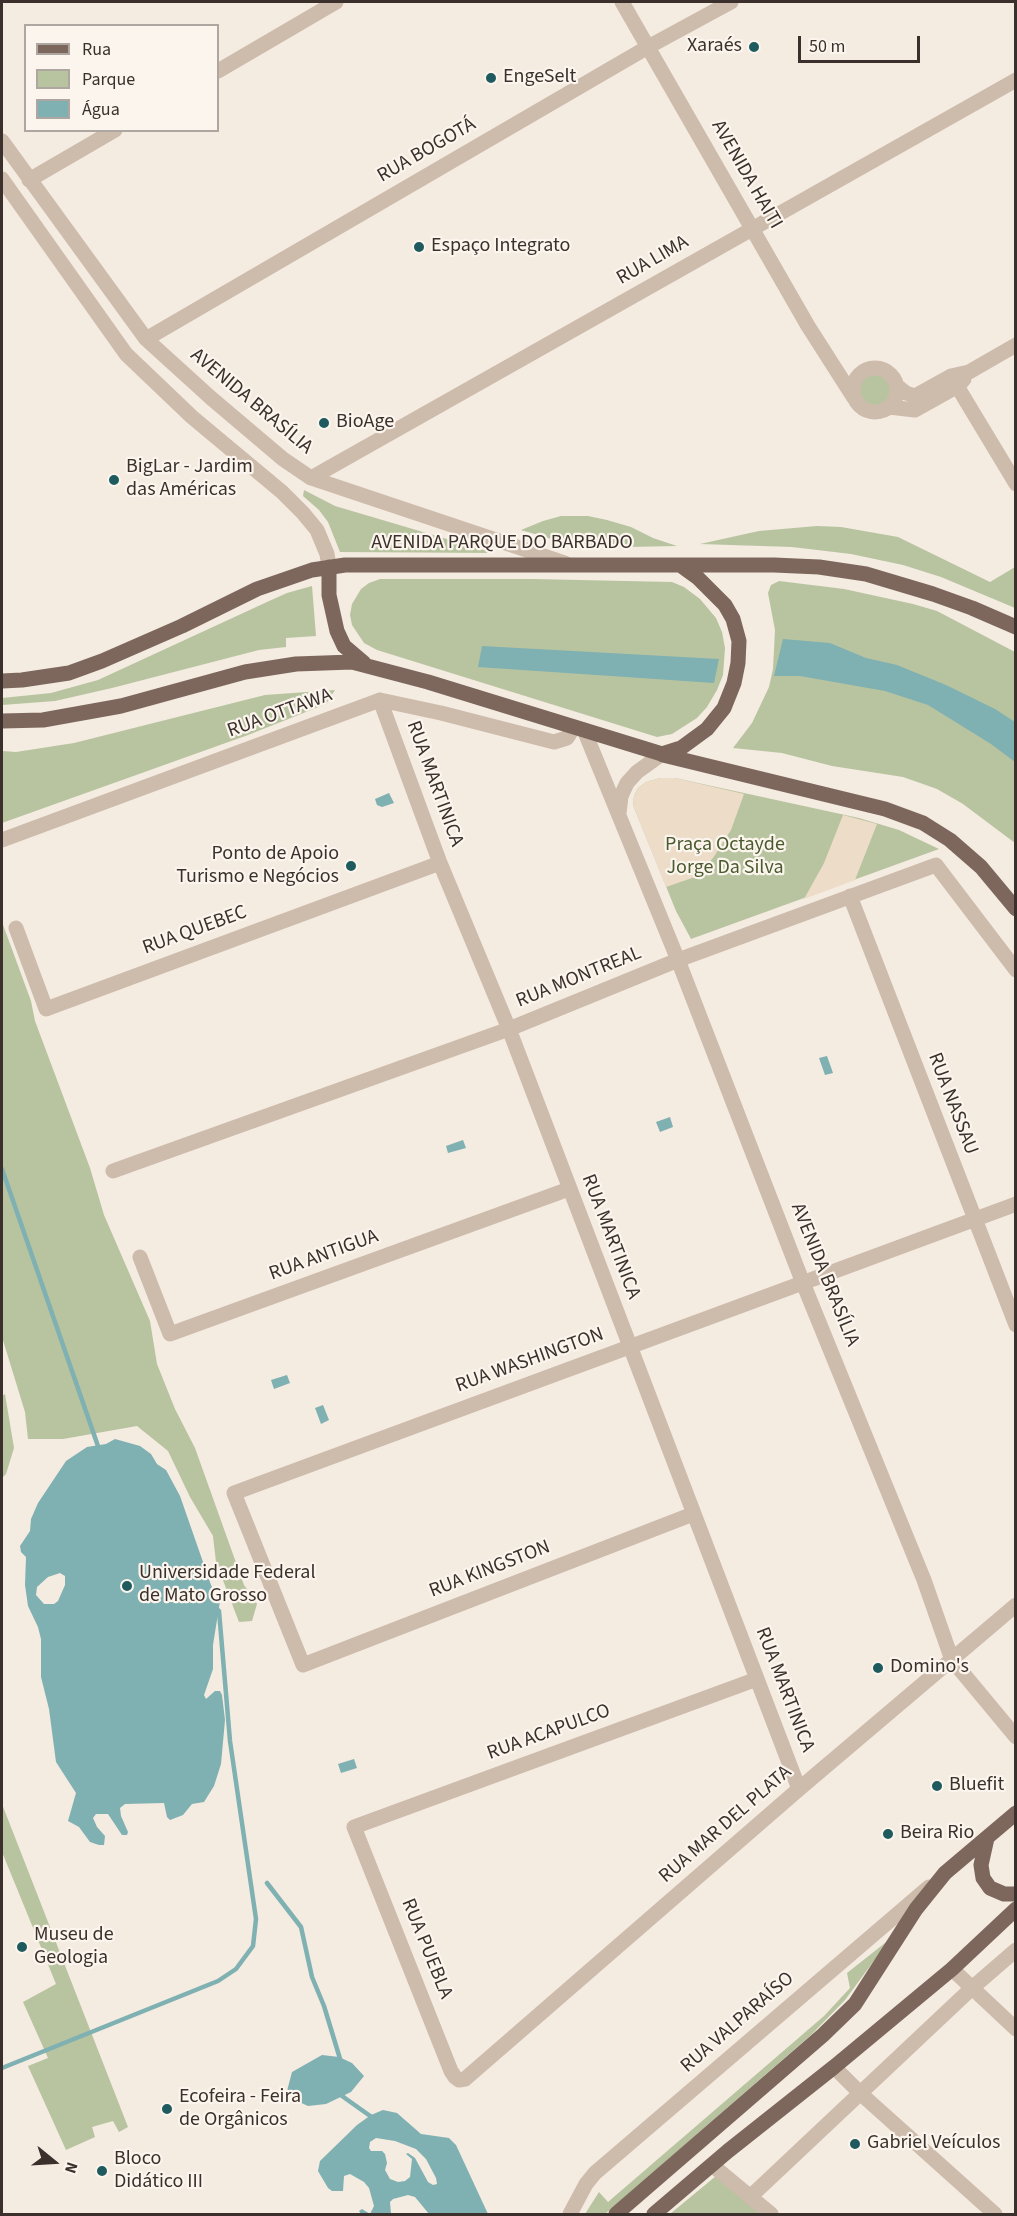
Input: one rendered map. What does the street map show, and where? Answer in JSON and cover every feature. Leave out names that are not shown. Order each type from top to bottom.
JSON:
[{"type":"main road","name":"AVENIDA PARQUE DO BARBADO","points":[[2,681],[69,673],[102,661],[182,626],[257,589],[293,575],[329,567],[369,564],[819,567],[866,574],[933,594],[1016,627]]},
{"type":"main road","points":[[662,754],[681,748],[707,729],[724,708],[734,683],[738,663],[739,641],[733,619],[725,604],[698,578],[680,566]]},
{"type":"main road","points":[[329,567],[329,595],[336,631],[350,653],[364,664]]},
{"type":"main road","points":[[2,721],[43,720],[121,706],[245,672],[296,664],[339,661],[364,664],[662,754],[885,809],[923,823],[950,840],[981,867],[1016,909]]},
{"type":"main road","points":[[616,2214],[823,2035],[855,2004],[916,1909],[945,1873],[1016,1813]]},
{"type":"main road","points":[[987,1838],[981,1865],[983,1878],[990,1888],[1004,1894],[1016,1894]]},
{"type":"main road","points":[[654,2214],[952,1969],[1016,1909]]},
{"type":"street","points":[[219,70],[336,2]]},
{"type":"street","name":"AVENIDA HAITI","points":[[622,2],[834,370],[857,404],[868,412],[876,412],[889,407],[915,410],[954,381]]},
{"type":"street","name":"RUA BOGOTÁ","points":[[146,339],[648,47],[731,2]]},
{"type":"street","name":"RUA LIMA","points":[[311,478],[1016,80]]},
{"type":"street","points":[[29,180],[112,132]]},
{"type":"street","name":"AVENIDA BRASÍLIA","points":[[3,147],[146,339],[210,398],[283,459],[311,478],[568,565]]},
{"type":"street","points":[[2,179],[126,354],[192,417],[282,492],[303,513],[317,530],[327,554],[329,567]]},
{"type":"street","points":[[896,385],[906,393],[915,396],[954,381],[1016,345]]},
{"type":"street","points":[[834,370],[843,374],[860,374],[872,369],[884,370],[894,379],[896,385],[896,397],[889,407]]},
{"type":"street","points":[[854,398],[854,385],[860,374]]},
{"type":"street","points":[[954,381],[1016,484]]},
{"type":"street","points":[[380,700],[554,742],[567,738],[579,729]]},
{"type":"street","name":"RUA OTTAWA","points":[[2,840],[380,700]]},
{"type":"street","name":"RUA MARTINICA","points":[[380,700],[440,863],[509,1029],[799,1789]]},
{"type":"street","name":"AVENIDA BRASÍLIA","points":[[579,729],[619,813],[678,960],[803,1283],[924,1580],[952,1660],[1016,1737]]},
{"type":"street","points":[[619,813],[621,796],[627,783],[637,772],[662,754]]},
{"type":"street","name":"RUA QUEBEC","points":[[16,928],[46,1009],[440,863]]},
{"type":"street","name":"RUA MONTREAL","points":[[113,1171],[509,1029],[678,960],[936,865],[1016,970]]},
{"type":"street","name":"RUA NASSAU","points":[[850,896],[1016,1325]]},
{"type":"street","name":"RUA ANTIGUA","points":[[140,1257],[170,1335],[569,1189]]},
{"type":"street","name":"RUA WASHINGTON","points":[[303,1665],[234,1493],[1016,1204]]},
{"type":"street","name":"RUA KINGSTON","points":[[303,1665],[693,1515]]},
{"type":"street","name":"RUA MAR DEL PLATA","points":[[465,2079],[799,1789],[1016,1605]]},
{"type":"street","name":"RUA ACAPULCO","points":[[354,1827],[757,1679]]},
{"type":"street","name":"RUA PUEBLA","points":[[354,1827],[451,2071],[459,2080],[465,2079]]},
{"type":"street","name":"RUA VALPARAÍSO","points":[[570,2214],[595,2172],[945,1873]]},
{"type":"street","points":[[750,2197],[972,1988],[1016,1950]]},
{"type":"street","points":[[952,1969],[1016,2029]]},
{"type":"street","points":[[834,2067],[995,2214]]},
{"type":"street","points":[[712,2165],[771,2214]]},
{"type":"green space","points":[[875,373],[887,378],[892,390],[887,402],[875,407],[863,402],[858,390],[863,378]]},
{"type":"green space","points":[[304,490],[335,506],[494,553],[340,552],[328,522],[319,510],[303,496]]},
{"type":"green space","points":[[561,516],[588,516],[607,520],[677,546],[572,545],[521,530]]},
{"type":"green space","points":[[817,526],[841,527],[898,537],[990,582],[1015,567],[1015,608],[941,577],[903,565],[851,554],[792,547],[700,544],[759,531]]},
{"type":"green space","points":[[380,579],[672,582],[684,587],[700,599],[716,618],[725,648],[723,675],[707,707],[697,718],[672,734],[657,737],[377,650],[364,643],[352,625],[350,615],[352,604],[361,589]]},
{"type":"green space","points":[[779,581],[844,589],[937,611],[1015,652],[1015,843],[963,804],[937,789],[903,777],[832,766],[782,753],[733,748],[752,723],[769,687],[773,669],[775,630],[768,593],[771,585]]},
{"type":"green space","points":[[312,586],[316,636],[286,638],[286,647],[259,650],[55,701],[2,705],[2,698],[51,693],[98,680],[287,593]]},
{"type":"green space","points":[[335,690],[326,704],[248,735],[2,823],[2,751],[16,752],[74,743],[265,695]]},
{"type":"green space","name":"Praça Octayde Jorge Da Silva","points":[[660,778],[675,778],[859,818],[899,830],[939,849],[691,939],[676,911],[633,805],[638,788],[646,782]]},
{"type":"green space","points":[[2,922],[31,1001],[35,1021],[90,1168],[104,1215],[150,1321],[157,1364],[175,1409],[195,1448],[244,1585],[257,1604],[252,1621],[239,1622],[216,1562],[213,1536],[190,1497],[168,1451],[137,1426],[63,1439],[28,1439],[25,1412],[2,1337]]},
{"type":"green space","points":[[5,1394],[14,1448],[6,1474],[2,1478],[2,1396]]},
{"type":"green space","points":[[2,1804],[128,2127],[119,2132],[113,2121],[92,2127],[95,2137],[66,2150],[28,2066],[48,2058],[23,2002],[56,1984],[2,1852]]},
{"type":"green space","points":[[890,1939],[845,2000],[811,2035],[605,2214],[585,2214],[599,2192],[608,2202],[824,2016],[850,1988],[847,1973]]},
{"type":"green space","points":[[716,2176],[762,2214],[670,2214]]},
{"type":"shaded area","points":[[660,778],[675,778],[744,794],[731,830],[713,858],[695,877],[666,887],[633,805],[638,788],[646,782]]},
{"type":"shaded area","points":[[843,815],[877,824],[855,880],[804,899],[824,863]]},
{"type":"water","points":[[783,639],[830,643],[866,658],[897,665],[946,685],[995,709],[1015,722],[1015,762],[991,744],[928,705],[885,691],[800,676],[774,676]]},
{"type":"water","points":[[482,646],[719,659],[714,683],[478,667]]},
{"type":"water","points":[[389,793],[394,803],[382,807],[377,805],[375,799]]},
{"type":"water","points":[[827,1056],[833,1073],[825,1075],[819,1058]]},
{"type":"water","points":[[670,1117],[673,1127],[660,1132],[656,1122]]},
{"type":"water","points":[[463,1140],[466,1148],[448,1153],[446,1146]]},
{"type":"water","points":[[287,1375],[290,1383],[274,1389],[271,1380]]},
{"type":"water","points":[[323,1405],[329,1420],[321,1424],[315,1408]]},
{"type":"water","points":[[115,1439],[140,1446],[166,1470],[180,1496],[211,1585],[220,1601],[213,1645],[213,1669],[204,1695],[206,1699],[215,1691],[220,1691],[225,1720],[221,1764],[214,1786],[204,1802],[192,1804],[183,1815],[170,1820],[167,1817],[164,1803],[125,1804],[120,1808],[127,1835],[122,1835],[108,1814],[96,1814],[93,1818],[105,1836],[104,1845],[99,1845],[90,1842],[79,1827],[68,1821],[76,1793],[56,1762],[49,1709],[41,1677],[41,1639],[28,1606],[25,1585],[26,1557],[21,1552],[20,1546],[30,1531],[31,1519],[38,1503],[66,1461],[87,1447],[106,1444]],"holes":[[[60,1573],[65,1576],[65,1585],[58,1601],[54,1604],[44,1604],[36,1595],[37,1587],[48,1577]]]},
{"type":"water","points":[[354,1759],[357,1768],[341,1773],[338,1764]]},
{"type":"water","points":[[322,2055],[339,2057],[352,2063],[364,2076],[351,2092],[326,2104],[308,2106],[295,2100],[287,2091],[292,2072]]},
{"type":"water","points":[[383,2110],[397,2113],[421,2134],[449,2138],[456,2145],[488,2214],[429,2214],[415,2197],[408,2195],[390,2202],[391,2214],[370,2214],[374,2206],[369,2188],[364,2182],[350,2174],[344,2176],[343,2191],[332,2191],[318,2171],[320,2161],[357,2125]],"holes":[[[376,2138],[395,2141],[416,2149],[426,2159],[437,2184],[433,2185],[428,2182],[415,2158],[408,2153],[406,2154],[412,2159],[410,2177],[398,2182],[390,2179],[385,2170],[387,2163],[385,2154],[382,2151],[371,2151],[369,2148],[370,2142]]]},
{"type":"water","points":[[362,2209],[370,2214],[361,2214],[359,2211]]},
{"type":"waterway","points":[[2,1169],[99,1449]]},
{"type":"waterway","points":[[2,2068],[218,1981],[236,1969],[253,1946],[256,1919],[230,1741],[219,1611],[216,1608]]},
{"type":"waterway","points":[[267,1883],[301,1927],[312,1977],[324,2006],[341,2062]]},
{"type":"waterway","points":[[344,2092],[342,2096],[373,2118]]},
{"type":"place","name":"Xaraés","points":[[754,47]]},
{"type":"place","name":"EngeSelt","points":[[491,78]]},
{"type":"place","name":"Espaço Integrato","points":[[419,247]]},
{"type":"place","name":"BioAge","points":[[324,423]]},
{"type":"place","name":"BigLar - Jardim das Américas","points":[[114,480]]},
{"type":"place","name":"Ponto de Apoio Turismo e Negócios","points":[[351,866]]},
{"type":"place","name":"Universidade Federal de Mato Grosso","points":[[127,1586]]},
{"type":"place","name":"Domino's","points":[[878,1668]]},
{"type":"place","name":"Bluefit","points":[[937,1786]]},
{"type":"place","name":"Beira Rio","points":[[888,1834]]},
{"type":"place","name":"Museu de Geologia","points":[[22,1947]]},
{"type":"place","name":"Ecofeira - Feira de Orgânicos","points":[[167,2109]]},
{"type":"place","name":"Gabriel Veículos","points":[[855,2144]]},
{"type":"place","name":"Bloco Didático III","points":[[102,2171]]}]
